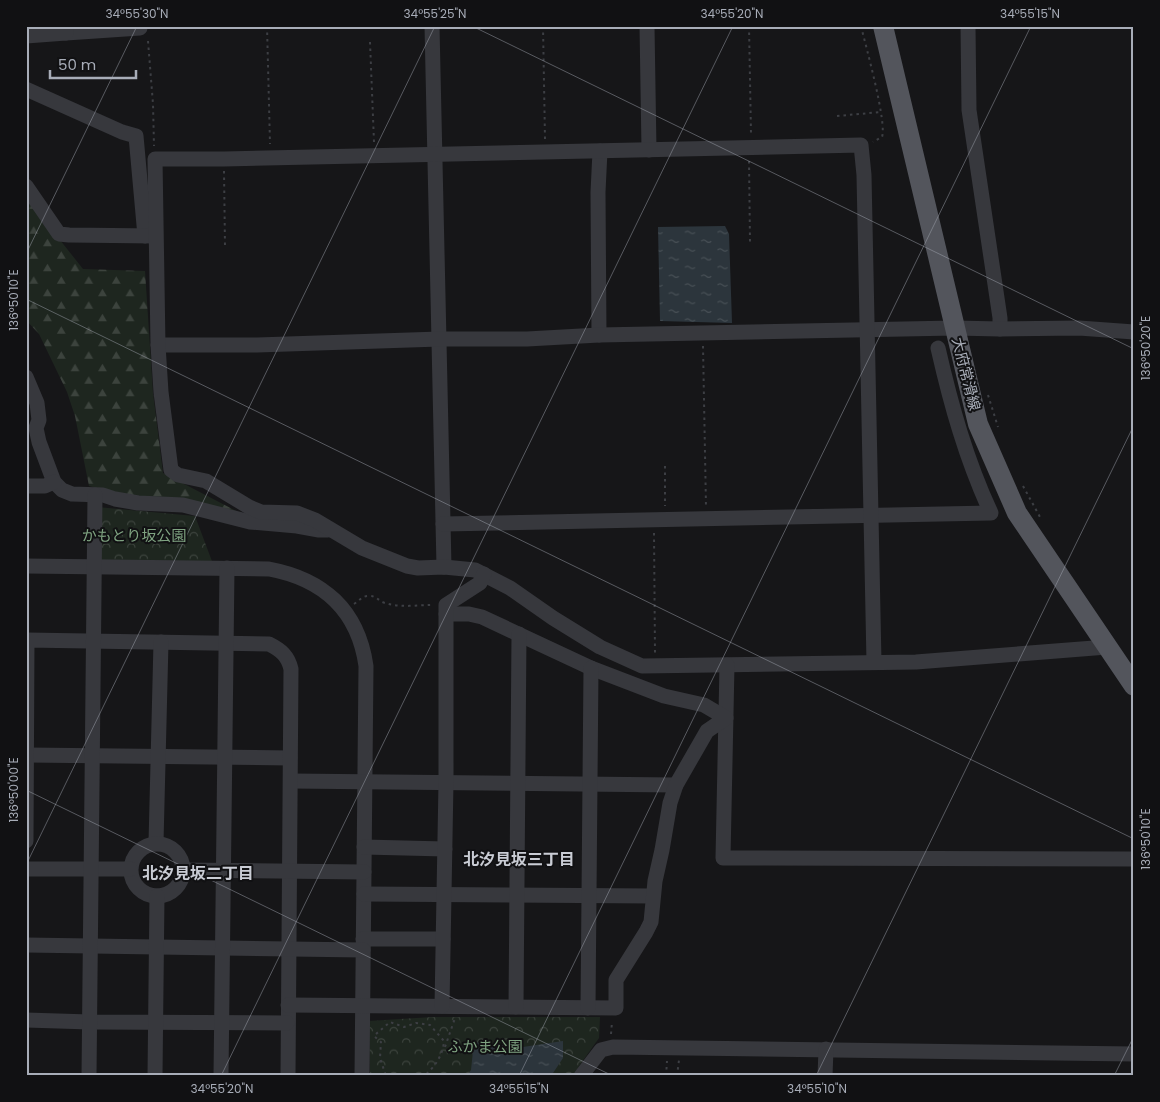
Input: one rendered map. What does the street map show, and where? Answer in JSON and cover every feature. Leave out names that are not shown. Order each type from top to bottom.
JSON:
[{"type":"main road","name":"大府常滑線","points":[[883,26],[978,424],[1016,513],[1134,686]]},
{"type":"street","points":[[26,36],[66,30],[140,28],[140,26]]},
{"type":"street","points":[[432,26],[444,567]]},
{"type":"street","points":[[647,26],[649,150]]},
{"type":"street","points":[[968,26],[970,110],[1000,329]]},
{"type":"street","points":[[26,89],[122,132],[136,136],[151,236],[161,392],[171,470],[174,473],[206,481],[261,512],[297,513],[315,520],[362,548],[407,566],[475,570],[510,588],[553,618],[600,647],[642,666],[916,662],[1107,647]]},
{"type":"street","points":[[151,236],[155,159],[861,145],[870,426],[870,515],[874,662]]},
{"type":"street","points":[[599,335],[598,192],[600,151]]},
{"type":"street","points":[[26,186],[59,234],[151,236]]},
{"type":"street","points":[[158,345],[257,345],[440,339],[527,339],[599,335],[954,328],[1078,328],[1134,332]]},
{"type":"street","points":[[443,524],[992,513],[959,431],[938,348]]},
{"type":"street","points":[[26,377],[37,403],[39,420],[31,427],[39,442],[54,482],[62,490],[72,494],[103,495],[138,503],[183,505],[250,522],[329,530]]},
{"type":"street","points":[[26,486],[45,486],[54,482]]},
{"type":"street","points":[[89,1076],[96,567],[95,495]]},
{"type":"street","points":[[26,566],[269,569],[288,572],[318,586],[332,597],[345,612],[358,635],[366,666],[362,1076]]},
{"type":"street","points":[[221,1076],[227,568]]},
{"type":"street","points":[[446,610],[480,583],[484,574]]},
{"type":"street","points":[[446,610],[482,617],[591,668],[664,696],[704,705],[726,718]]},
{"type":"street","points":[[446,610],[446,782],[443,939],[449,1006]]},
{"type":"street","points":[[516,1007],[519,634]]},
{"type":"street","points":[[26,841],[27,640],[269,644],[283,653],[289,660],[291,669],[288,1076]]},
{"type":"street","points":[[156,843],[161,642]]},
{"type":"street","points":[[728,665],[723,858],[1134,860]]},
{"type":"street","points":[[588,1008],[591,668]]},
{"type":"street","points":[[288,1005],[616,1008],[616,980],[651,922],[655,881],[670,803],[676,785],[707,731],[726,718]]},
{"type":"street","points":[[27,755],[290,758]]},
{"type":"street","points":[[291,781],[676,785]]},
{"type":"street","points":[[156,843],[172,848],[178,854],[183,870],[182,878],[172,891],[156,896],[141,891],[135,885],[130,869],[136,854],[148,844],[156,843]]},
{"type":"street","points":[[364,847],[445,849]]},
{"type":"street","points":[[26,869],[130,869]]},
{"type":"street","points":[[183,870],[364,872]]},
{"type":"street","points":[[364,894],[653,896]]},
{"type":"street","points":[[155,1076],[156,896]]},
{"type":"street","points":[[26,946],[288,949],[443,939]]},
{"type":"street","points":[[26,1020],[288,1023]]},
{"type":"street","points":[[581,1076],[601,1050],[613,1047],[1134,1054]]},
{"type":"street","points":[[825,1076],[826,1049]]},
{"type":"path","points":[[267,26],[271,158]]},
{"type":"path","points":[[543,26],[545,152]]},
{"type":"path","points":[[861,145],[878,141],[882,138],[883,129],[862,26]]},
{"type":"path","points":[[148,41],[155,159]]},
{"type":"path","points":[[370,42],[374,155]]},
{"type":"path","points":[[837,116],[881,112]]},
{"type":"path","points":[[224,159],[225,246]]},
{"type":"path","points":[[702,334],[706,520]]},
{"type":"path","points":[[988,393],[1000,432]]},
{"type":"path","points":[[656,667],[660,520],[665,466]]},
{"type":"path","points":[[1020,480],[1042,522]]},
{"type":"path","points":[[345,612],[364,596],[376,597],[384,603],[446,610]]},
{"type":"path","points":[[424,1076],[443,1052],[454,1023],[449,1006]]},
{"type":"path","points":[[612,1008],[613,1047]]},
{"type":"path","points":[[386,1076],[380,1058],[381,1042],[374,1036],[390,1022],[404,1027],[416,1023],[430,1025],[444,1042],[443,1052]]},
{"type":"green space","points":[[26,183],[56,235],[83,269],[145,271],[153,393],[163,473],[244,515],[118,494],[89,486],[75,416],[67,392],[39,334],[26,320]]},
{"type":"green space","name":"かもとり坂公園","points":[[97,507],[195,516],[213,564],[98,561]]},
{"type":"green space","name":"ふかま公園","points":[[432,1017],[600,1017],[599,1038],[572,1076],[370,1076],[369,1021]]},
{"type":"water","points":[[725,226],[729,234],[732,323],[660,321],[658,227]]},
{"type":"water","points":[[563,1041],[563,1058],[551,1076],[467,1076],[471,1070],[474,1042],[523,1047]]},
{"type":"district","name":"北汐見坂三丁目","points":[[519,859]]},
{"type":"district","name":"北汐見坂二丁目","points":[[198,873]]}]
